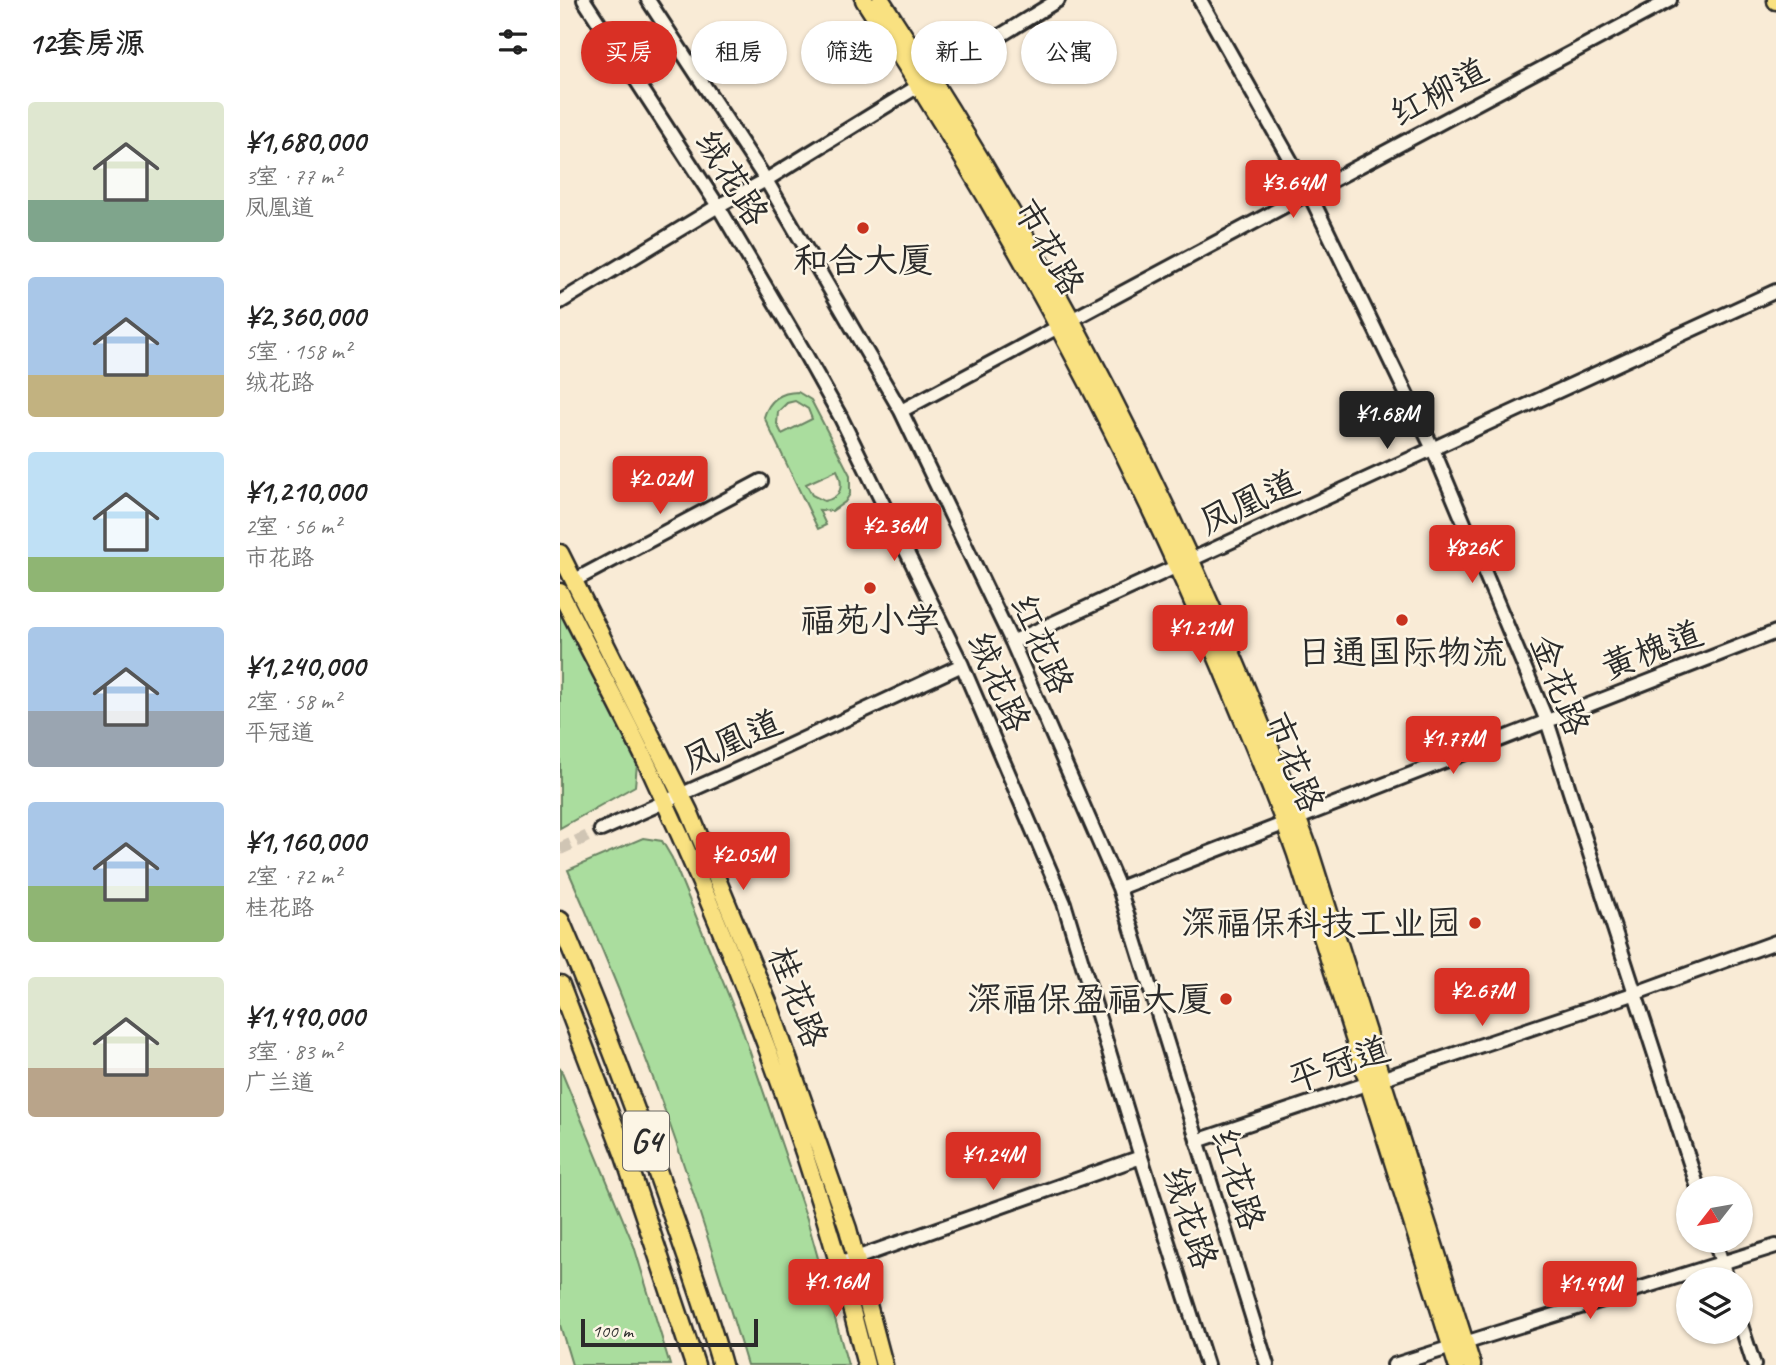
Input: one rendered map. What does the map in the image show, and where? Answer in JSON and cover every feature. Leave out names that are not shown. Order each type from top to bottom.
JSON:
[{"type":"highway","name":"G4","points":[[560,921],[619,1066],[712,1329],[722,1365]]},
{"type":"highway","name":"G4","points":[[560,985],[629,1166],[695,1365]]},
{"type":"main road","name":"市花路","points":[[864,0],[911,63]]},
{"type":"main road","name":"市花路","points":[[881,0],[911,56]]},
{"type":"main road","name":"市花路","points":[[926,84],[1064,323],[1184,563],[1292,820],[1458,1345],[1472,1365]]},
{"type":"main road","name":"桂花路","points":[[560,553],[681,795],[771,1007],[856,1259],[884,1365]]},
{"type":"main road","name":"桂花路","points":[[560,592],[664,802],[747,994],[839,1265],[866,1365]]},
{"type":"main road","name":"市花路","points":[[1457,1365],[1458,1345]]},
{"type":"street","name":"绒花路","points":[[584,0],[718,206],[841,418],[962,665],[1064,904],[1208,1365]]},
{"type":"street","name":"红花路","points":[[648,0],[766,180],[901,411],[1012,642],[1119,888],[1267,1365]]},
{"type":"street","points":[[1007,31],[1058,0]]},
{"type":"street","name":"金花路","points":[[1200,0],[1309,193],[1433,449],[1547,721],[1694,1176]]},
{"type":"street","name":"红柳道","points":[[901,411],[1670,0]]},
{"type":"street","points":[[560,302],[922,84]]},
{"type":"street","name":"凤凰道","points":[[1012,642],[1776,291]]},
{"type":"street","points":[[575,580],[761,481]]},
{"type":"street","name":"黄槐道","points":[[1119,888],[1776,632]]},
{"type":"street","name":"凤凰道","points":[[601,830],[962,665]]},
{"type":"street","name":"平冠道","points":[[1197,1141],[1636,993],[1776,942]]},
{"type":"street","points":[[839,1265],[1141,1157]]},
{"type":"street","points":[[1394,1365],[1776,1245]]},
{"type":"street","points":[[1719,1253],[1723,1267]]},
{"type":"street","points":[[1747,1344],[1754,1365]]},
{"type":"green space","points":[[798,392],[811,400],[850,475],[850,494],[845,502],[832,511],[819,510],[826,525],[818,529],[764,417],[772,402],[781,395]],"holes":[[[795,401],[808,409],[812,419],[782,434],[777,424],[778,412],[787,403]],[[837,470],[841,486],[838,494],[824,501],[812,495],[806,484]]]},
{"type":"green space","points":[[560,608],[637,764],[635,786],[560,828]]},
{"type":"green space","points":[[643,838],[662,841],[672,858],[740,1023],[807,1219],[848,1365],[747,1365],[660,1097],[568,870]]},
{"type":"green space","points":[[560,1068],[634,1246],[670,1365],[572,1365],[560,1325]]},
{"type":"tunnel","points":[[560,849],[601,830]]},
{"type":"place","name":"和合大厦","points":[[863,228]]},
{"type":"place","name":"福苑小学","points":[[870,588]]},
{"type":"place","name":"日通国际物流","points":[[1402,620]]},
{"type":"place","name":"深福保科技工业园","points":[[1475,923]]},
{"type":"place","name":"深福保盈福大厦","points":[[1226,999]]}]
